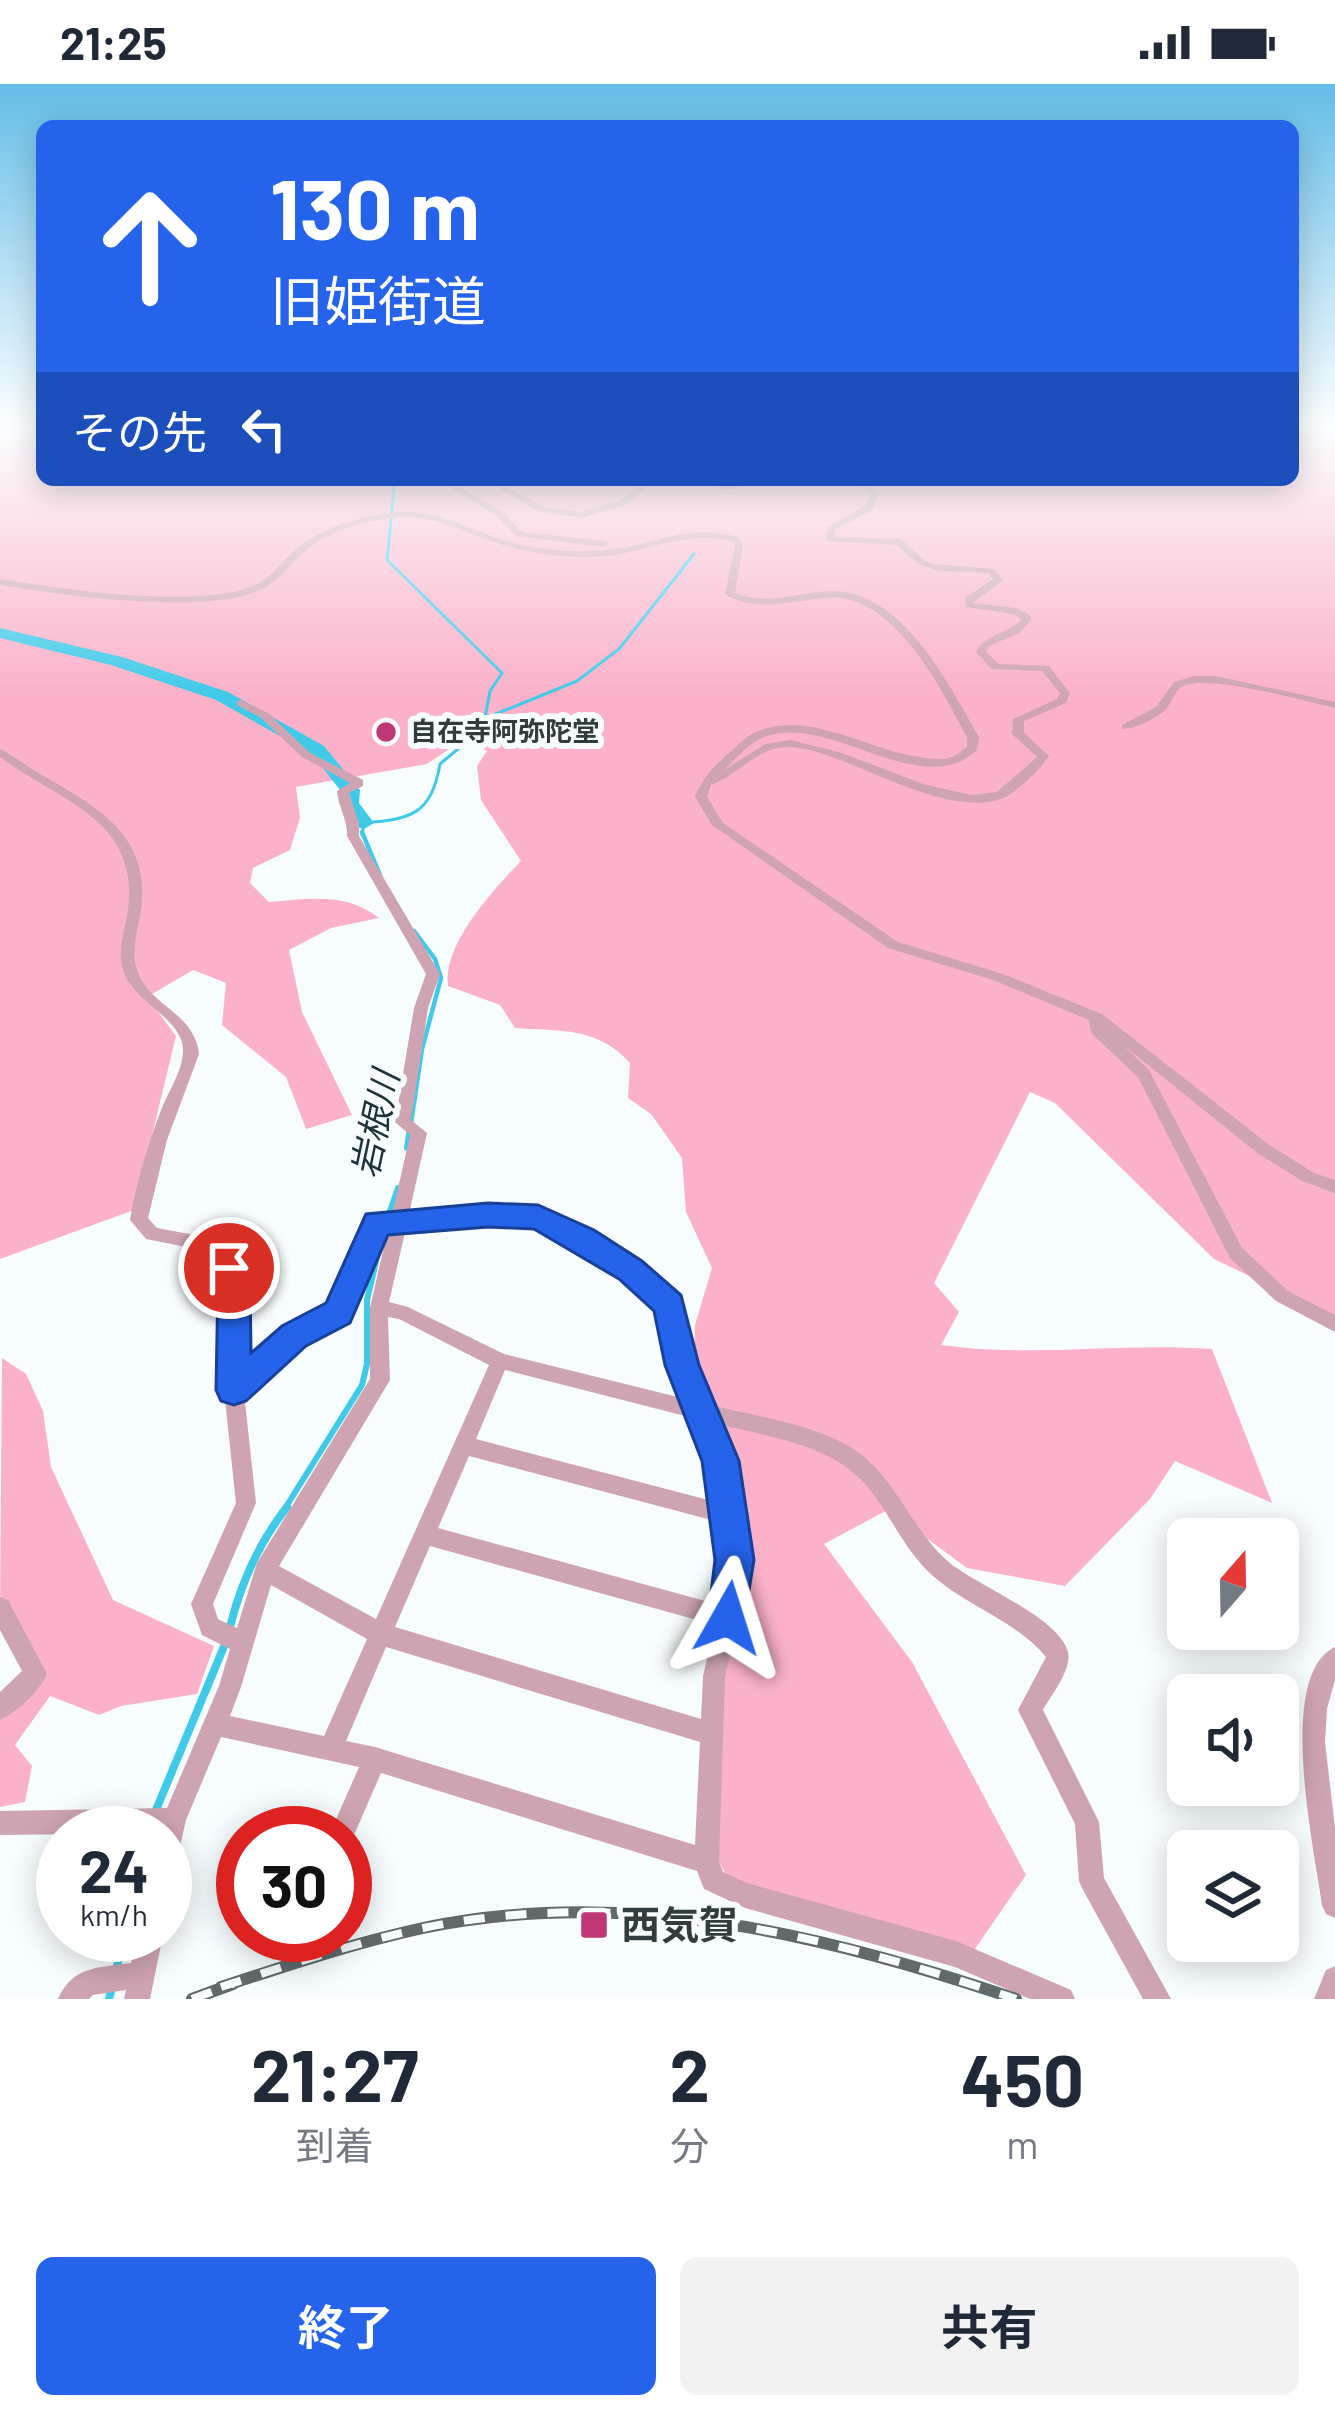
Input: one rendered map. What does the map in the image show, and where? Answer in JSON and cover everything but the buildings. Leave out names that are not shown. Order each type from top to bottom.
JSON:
[{"type":"street","points":[[0,582],[108,596],[230,595],[258,588],[307,545],[388,516]]},
{"type":"street","points":[[437,516],[515,546],[586,553],[646,548],[690,533]]},
{"type":"street","points":[[502,516],[512,530],[528,538],[633,544],[680,531],[734,538],[739,546],[730,594],[742,602],[831,595],[866,602],[919,648],[973,737],[973,748],[964,759],[942,764],[812,731],[766,731],[744,745],[704,784],[701,797],[718,825],[893,945],[1058,998],[1097,1017],[1262,1148],[1307,1177],[1335,1186]]},
{"type":"street","points":[[704,784],[732,775],[772,743],[794,743],[906,782],[979,797],[1000,797],[1039,764],[1043,756],[1018,734],[1019,719],[1062,700],[1065,693],[1046,668],[996,668],[981,652],[985,644],[1016,631],[1028,618],[1016,611],[969,605],[968,600],[998,580],[991,571],[925,567],[908,558],[901,542],[829,539],[832,528],[854,516]]},
{"type":"street","points":[[1126,727],[1160,709],[1178,684],[1195,679],[1216,679],[1335,705]]},
{"type":"street","points":[[180,1806],[230,1687],[265,1570],[380,1380],[379,1308],[412,1178],[418,1133],[404,1122],[411,1062],[433,974],[353,836],[356,823],[342,801],[343,791],[359,783],[306,754],[264,715],[242,703]]},
{"type":"street","points":[[0,752],[120,832],[136,864],[136,914],[127,956],[131,974],[141,992],[190,1041],[188,1062],[167,1114],[140,1212],[143,1229],[200,1244],[229,1268],[234,1282],[234,1390],[246,1503],[202,1604],[210,1627],[241,1642]]},
{"type":"street","points":[[1097,1017],[1096,1029],[1144,1074],[1236,1253],[1282,1296],[1335,1324]]},
{"type":"street","points":[[234,1390],[294,1336],[339,1313],[377,1223],[488,1215],[538,1217],[631,1270],[669,1305],[682,1365],[720,1461],[729,1515],[735,1576],[714,1676],[710,1733],[707,1862],[713,1880],[745,1894],[956,1954],[1062,1999]]},
{"type":"street","points":[[379,1308],[402,1312],[500,1361],[842,1449],[884,1487],[941,1569],[1029,1624],[1050,1644],[1057,1662],[1030,1710],[1087,1822],[1092,1881],[1158,1999]]},
{"type":"street","points":[[329,1749],[500,1361]]},
{"type":"street","points":[[463,1445],[729,1515]]},
{"type":"street","points":[[424,1534],[728,1618]]},
{"type":"street","points":[[265,1570],[380,1634],[710,1733]]},
{"type":"street","points":[[0,1608],[36,1674],[0,1708]]},
{"type":"street","points":[[1335,1658],[1320,1676],[1313,1748],[1335,1905]]},
{"type":"street","points":[[214,1724],[375,1759],[707,1862]]},
{"type":"street","points":[[355,1806],[375,1759]]},
{"type":"street","points":[[0,1823],[36,1822]]},
{"type":"street","points":[[1327,1999],[1335,1979]]},
{"type":"street","points":[[71,1999],[86,1983],[140,1987]]},
{"type":"shaded area","points":[[0,516],[1335,516],[1335,1317],[1214,1259],[1055,1103],[1030,1092],[934,1283],[959,1312],[941,1345],[1009,1350],[1212,1349],[1272,1503],[1175,1461],[1150,1499],[1065,1586],[967,1568],[906,1523],[893,1507],[824,1544],[912,1662],[1026,1875],[968,1959],[729,1880],[717,1858],[712,1703],[749,1548],[694,1356],[695,1325],[712,1268],[686,1212],[682,1158],[651,1114],[628,1098],[630,1063],[591,1037],[515,1028],[500,1005],[448,986],[448,970],[461,936],[521,861],[481,800],[477,766],[487,751],[464,739],[427,764],[296,787],[300,818],[290,850],[253,868],[250,883],[269,902],[340,901],[379,918],[331,928],[289,950],[302,1012],[352,1115],[306,1129],[286,1077],[222,1025],[226,983],[193,970],[147,997],[176,1036],[134,1210],[0,1259]]},
{"type":"shaded area","points":[[2,1358],[26,1374],[43,1411],[51,1467],[113,1600],[214,1646],[197,1694],[121,1706],[99,1715],[50,1696],[15,1745],[32,1766],[25,1802],[0,1807],[0,1711],[36,1674],[0,1618]]},
{"type":"waterway","points":[[362,833],[364,823],[406,816],[424,804],[440,764],[483,728],[490,691],[502,673],[387,560],[391,516]]},
{"type":"waterway","points":[[486,718],[577,681],[619,649],[694,554]]},
{"type":"waterway","name":"岩根川","points":[[0,633],[116,661],[222,696],[318,750],[350,790],[349,803],[364,823]]},
{"type":"waterway","name":"岩根川","points":[[362,833],[380,875]]},
{"type":"waterway","name":"岩根川","points":[[410,1130],[422,1049],[441,978],[435,959],[414,931]]},
{"type":"waterway","name":"岩根川","points":[[407,1148],[410,1127]]},
{"type":"waterway","name":"岩根川","points":[[388,1217],[398,1188]]},
{"type":"waterway","name":"岩根川","points":[[284,1510],[362,1385],[367,1364],[367,1300],[384,1227]]},
{"type":"waterway","name":"岩根川","points":[[230,1627],[252,1564],[287,1507]]},
{"type":"waterway","name":"岩根川","points":[[158,1806],[225,1644]]},
{"type":"waterway","name":"岩根川","points":[[116,1970],[118,1962]]},
{"type":"waterway","name":"岩根川","points":[[109,1999],[112,1987]]},
{"type":"railway","points":[[221,1987],[423,1928],[499,1916],[574,1912],[724,1923],[798,1937],[1016,1999]]},
{"type":"railway","points":[[192,1999],[233,1984]]},
{"type":"place","name":"自在寺阿弥陀堂","points":[[386,732]]},
{"type":"place","name":"西気賀","points":[[594,1925]]},
{"type":"route","points":[[229,1268],[234,1282],[234,1390],[294,1336],[339,1313],[377,1223],[488,1215],[538,1217],[631,1270],[669,1305],[682,1365],[720,1461],[735,1560],[728,1618]]}]
